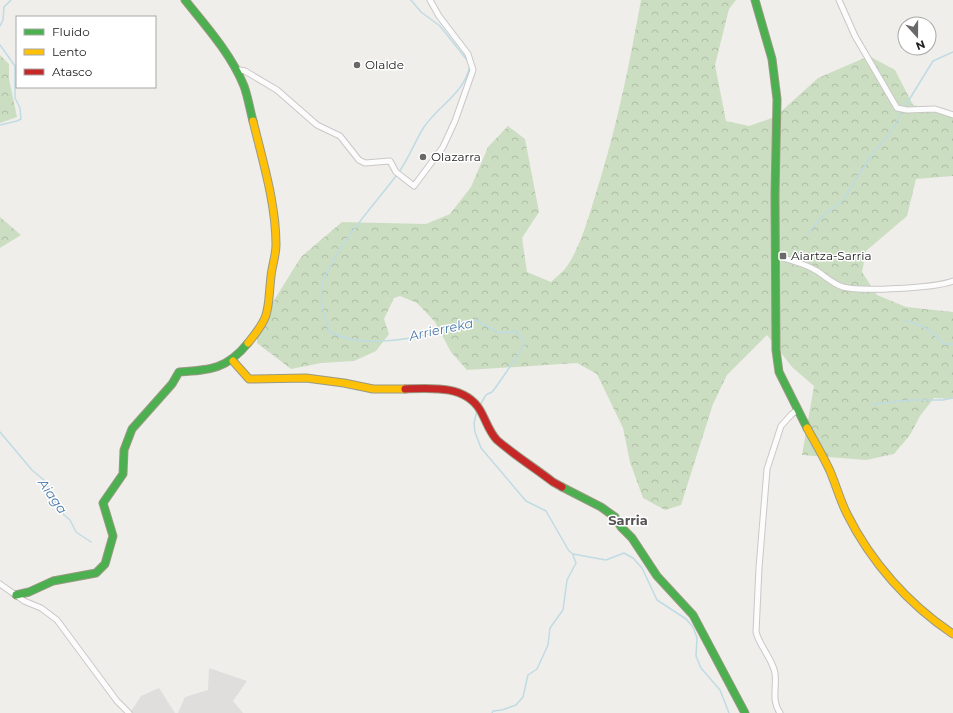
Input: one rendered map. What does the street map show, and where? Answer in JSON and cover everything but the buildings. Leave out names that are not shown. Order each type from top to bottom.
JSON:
[{"type":"street","points":[[16,595],[29,592],[53,581],[96,574],[105,564],[113,536],[103,503],[123,474],[124,450],[132,429],[172,384],[179,372],[209,370],[232,361],[266,321],[276,247],[275,228],[267,176],[246,94],[236,69],[185,0]]},
{"type":"street","points":[[236,69],[245,71],[277,90],[317,125],[340,136],[359,160],[365,163],[390,161],[398,173],[414,186],[438,154],[455,121],[473,70],[468,54],[439,16],[430,0]]},
{"type":"street","points":[[755,0],[775,74],[777,99],[775,194],[776,356],[779,372],[829,470],[851,520],[879,564],[900,590],[938,624],[953,634]]},
{"type":"street","points":[[839,0],[855,36],[897,108],[907,110],[935,109],[953,115]]},
{"type":"street","points":[[776,256],[798,262],[816,270],[842,287],[908,287],[942,284],[953,281]]},
{"type":"street","points":[[232,361],[249,380],[269,378],[340,382],[373,389],[447,390],[464,394],[472,399],[482,411],[492,434],[496,439],[553,482],[601,507],[615,517],[621,527],[632,538],[658,576],[693,615],[708,640],[745,713]]},
{"type":"street","points":[[780,713],[776,707],[775,700],[775,674],[758,640],[756,632],[759,568],[767,469],[781,426],[798,410]]},
{"type":"street","points":[[0,584],[30,604],[41,608],[57,620],[117,701],[129,713]]},
{"type":"shaded area","points":[[209,668],[247,681],[233,701],[243,713],[178,713],[185,697],[208,690]]},
{"type":"shaded area","points":[[159,688],[175,713],[130,713],[141,696]]},
{"type":"green space","points":[[641,0],[736,0],[729,9],[715,65],[726,121],[749,126],[775,117],[818,78],[869,56],[895,70],[913,105],[953,114],[953,176],[916,179],[907,216],[866,251],[862,272],[877,295],[906,307],[953,312],[953,399],[934,398],[920,416],[910,435],[894,454],[866,460],[802,455],[814,386],[792,367],[767,335],[727,375],[713,404],[681,505],[665,510],[643,498],[630,462],[623,428],[597,374],[577,363],[467,370],[451,352],[435,322],[417,303],[400,296],[394,298],[384,319],[389,334],[376,351],[354,361],[321,363],[291,369],[257,343],[258,326],[301,257],[342,222],[426,224],[450,214],[471,187],[488,147],[508,126],[525,139],[539,212],[522,238],[527,272],[551,282],[564,270],[576,251],[590,214],[618,113]]},
{"type":"green space","points":[[0,55],[9,64],[9,79],[17,117],[0,123]]},
{"type":"green space","points":[[0,217],[21,235],[0,248]]},
{"type":"waterway","points":[[0,26],[3,20],[4,7],[11,0]]},
{"type":"waterway","name":"Arrierreka","points":[[411,0],[421,12],[440,26],[467,60]]},
{"type":"waterway","points":[[0,45],[15,66],[15,98],[20,108],[21,119],[0,125]]},
{"type":"waterway","points":[[904,108],[933,61],[953,52]]},
{"type":"waterway","name":"Arrierreka","points":[[470,65],[463,83],[424,127],[399,172],[337,254],[322,284],[322,304],[329,331],[339,336],[365,341],[418,337],[464,322],[476,320],[499,333],[516,331],[522,339],[524,345],[492,392],[486,395],[480,405]]},
{"type":"waterway","points":[[808,233],[825,214],[843,200],[872,154],[890,134],[902,111]]},
{"type":"waterway","points":[[905,321],[917,324],[927,329],[944,344],[953,344]]},
{"type":"waterway","points":[[873,404],[912,400],[943,400],[953,398]]},
{"type":"waterway","name":"Arrierreka","points":[[477,410],[474,423],[475,432],[481,448],[526,501],[546,511],[569,551],[573,554],[606,560],[624,553],[633,558],[642,568],[657,600],[686,619],[693,627],[697,638],[696,656],[701,668],[720,690],[729,713]]},
{"type":"waterway","name":"Aiaga","points":[[0,432],[32,470],[45,481],[55,502],[62,510],[64,515],[70,520],[76,532],[91,542]]},
{"type":"waterway","points":[[492,713],[493,711],[502,710],[516,705],[523,697],[528,675],[537,669],[548,645],[550,628],[563,610],[567,580],[576,563],[573,555]]},
{"type":"traffic: fast","points":[[185,0],[218,41],[239,74],[247,95],[253,121]]},
{"type":"traffic: fast","points":[[755,0],[772,59],[777,99],[775,195],[776,350],[779,372],[807,428]]},
{"type":"traffic: fast","points":[[16,595],[29,592],[53,581],[96,573],[105,564],[113,536],[103,503],[123,474],[124,450],[132,429],[172,384],[179,372],[209,369],[218,366],[233,358],[248,343]]},
{"type":"traffic: fast","points":[[562,487],[601,507],[615,517],[621,527],[632,538],[657,576],[693,615],[745,713]]},
{"type":"traffic: slow","points":[[248,343],[261,325],[267,312],[276,245],[274,214],[265,167],[253,121]]},
{"type":"traffic: slow","points":[[233,361],[249,379],[306,378],[344,383],[373,389],[405,389]]},
{"type":"traffic: slow","points":[[807,428],[830,471],[847,514],[867,549],[906,596],[953,634]]},
{"type":"traffic: jam","points":[[405,389],[426,388],[447,390],[466,396],[474,402],[480,410],[497,440],[510,451],[562,487]]},
{"type":"place","name":"Olalde","points":[[357,65]]},
{"type":"place","name":"Olazarra","points":[[423,157]]},
{"type":"place","name":"Aiartza-Sarria","points":[[783,256]]},
{"type":"district","name":"Sarria","points":[[628,520]]}]
